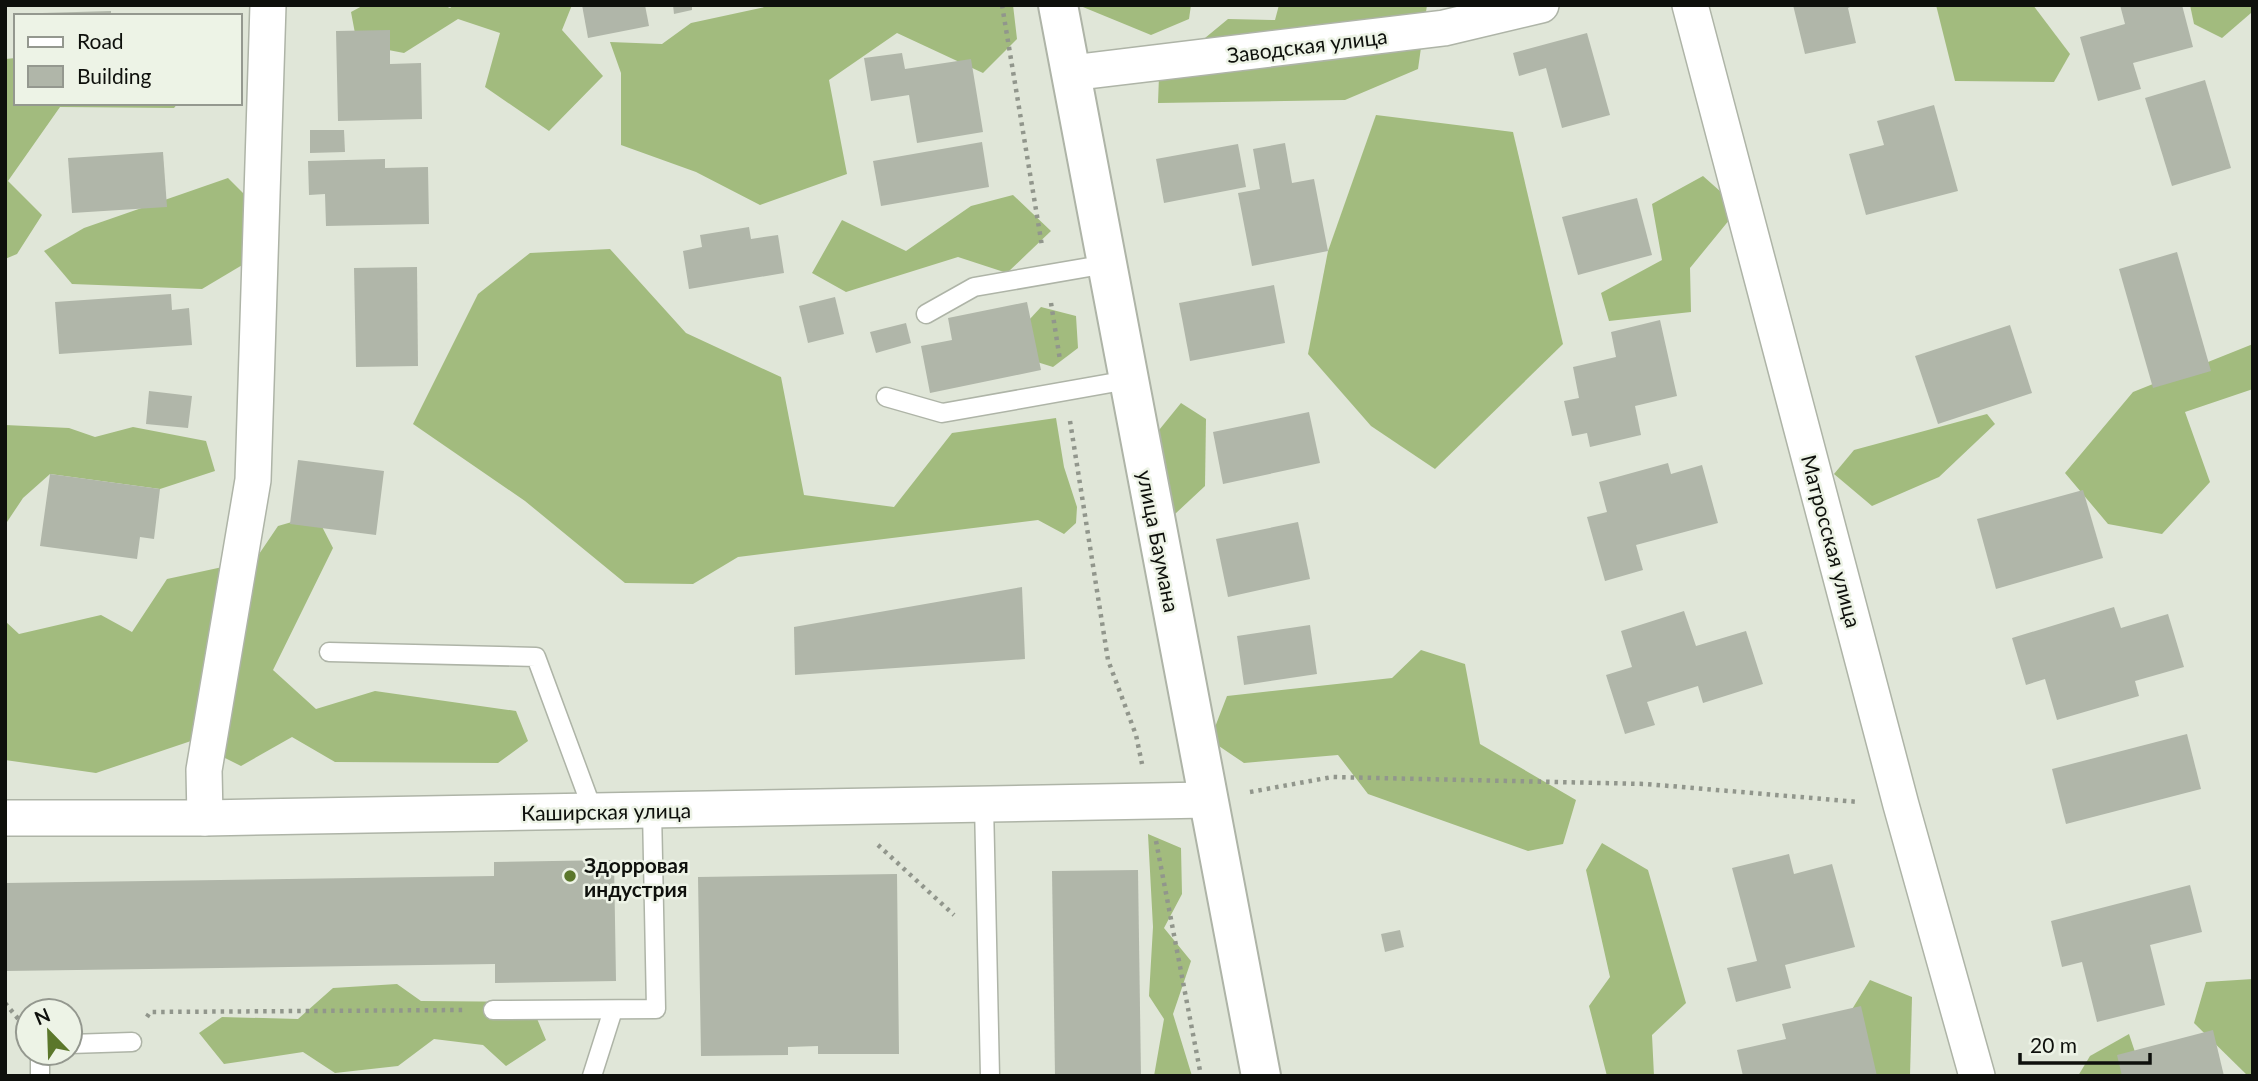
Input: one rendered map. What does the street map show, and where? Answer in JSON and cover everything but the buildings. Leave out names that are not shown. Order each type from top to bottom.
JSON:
[{"type":"street","points":[[205,818],[204,770],[253,480],[268,5]]},
{"type":"street","name":"улица Баумана","points":[[1058,5],[1261,1076]]},
{"type":"street","name":"Заводская улица","points":[[1071,73],[1444,28],[1541,5]]},
{"type":"street","name":"Матросская улица","points":[[1690,5],[1901,805],[1977,1076]]},
{"type":"street","name":"Каширская улица","points":[[5,818],[205,818],[1207,800]]},
{"type":"lane","points":[[926,314],[974,287],[1107,264]]},
{"type":"lane","points":[[886,397],[943,413],[1128,380]]},
{"type":"lane","points":[[329,652],[536,657],[593,811]]},
{"type":"lane","points":[[984,804],[990,1076]]},
{"type":"lane","points":[[493,1010],[656,1009],[652,810]]},
{"type":"lane","points":[[592,1076],[613,1010]]},
{"type":"lane","points":[[84,1044],[132,1042]]},
{"type":"path","points":[[1002,5],[1108,660],[1136,735],[1201,1076]]},
{"type":"path","points":[[1207,800],[1332,777],[1646,784],[1901,805]]},
{"type":"path","points":[[853,806],[882,851],[986,943]]},
{"type":"path","points":[[132,1042],[150,1012],[493,1010]]},
{"type":"green space","points":[[364,5],[443,5],[450,8],[454,5],[572,5],[562,30],[603,76],[549,131],[485,87],[500,33],[458,19],[404,53],[357,44],[351,12]]},
{"type":"green space","points":[[774,5],[1013,5],[1017,39],[983,73],[897,33],[829,80],[847,174],[760,205],[696,172],[621,145],[621,73],[610,42],[662,44],[691,23]]},
{"type":"green space","points":[[1078,5],[1191,5],[1189,19],[1151,35]]},
{"type":"green space","points":[[1279,5],[1427,5],[1418,69],[1345,100],[1158,103],[1159,76],[1228,19],[1275,20]]},
{"type":"green space","points":[[1936,5],[2033,5],[2070,54],[2054,82],[1955,81]]},
{"type":"green space","points":[[2190,5],[2251,5],[2251,13],[2222,38],[2194,24]]},
{"type":"green space","points":[[14,58],[14,105],[176,105],[174,108],[60,107],[8,181],[42,215],[17,254],[5,259],[5,59]]},
{"type":"green space","points":[[1376,115],[1513,132],[1563,344],[1435,469],[1371,426],[1308,354],[1328,251]]},
{"type":"green space","points":[[1703,176],[1739,208],[1690,268],[1691,312],[1609,321],[1601,293],[1662,260],[1652,204]]},
{"type":"green space","points":[[228,178],[257,207],[249,261],[202,289],[72,284],[44,251],[84,228]]},
{"type":"green space","points":[[1013,195],[1051,231],[1007,273],[958,257],[846,292],[812,273],[842,220],[906,251],[971,206]]},
{"type":"green space","points":[[610,249],[686,333],[781,377],[804,495],[894,507],[952,433],[1056,418],[1064,467],[1077,507],[1076,523],[1064,534],[1038,520],[738,557],[693,584],[625,583],[525,501],[413,424],[478,294],[530,253]]},
{"type":"green space","points":[[1041,307],[1076,316],[1078,348],[1053,367],[1018,356],[1015,335]]},
{"type":"green space","points":[[2253,344],[2253,389],[2185,412],[2210,482],[2162,534],[2108,524],[2065,473],[2133,392]]},
{"type":"green space","points":[[1181,403],[1206,419],[1205,486],[1175,514],[1140,505],[1133,462]]},
{"type":"green space","points":[[1987,414],[1995,424],[1939,477],[1872,506],[1834,474],[1854,450]]},
{"type":"green space","points":[[5,425],[69,428],[95,437],[133,427],[206,441],[215,471],[160,489],[50,474],[23,498],[5,525]]},
{"type":"green space","points":[[316,515],[333,548],[273,670],[316,709],[375,691],[516,711],[528,741],[498,763],[335,762],[292,737],[241,766],[191,741],[96,773],[5,760],[5,621],[19,634],[101,615],[132,632],[167,579],[255,560],[278,526]]},
{"type":"green space","points":[[1421,650],[1465,664],[1480,744],[1576,800],[1563,844],[1528,851],[1368,794],[1338,755],[1244,763],[1210,740],[1227,696],[1392,678]]},
{"type":"green space","points":[[1148,834],[1181,848],[1182,894],[1164,928],[1191,961],[1173,1014],[1192,1076],[1154,1076],[1164,1019],[1149,996],[1153,927]]},
{"type":"green space","points":[[1602,843],[1648,870],[1686,1003],[1652,1035],[1654,1076],[1607,1076],[1589,1006],[1610,977],[1586,870]]},
{"type":"green space","points":[[2253,979],[2253,1076],[2248,1076],[2194,1023],[2206,982]]},
{"type":"green space","points":[[1870,980],[1912,997],[1910,1076],[1859,1076],[1843,1024]]},
{"type":"green space","points":[[397,984],[421,1001],[530,1002],[546,1040],[506,1066],[483,1045],[434,1039],[398,1066],[335,1073],[303,1052],[224,1064],[199,1033],[222,1017],[298,1019],[333,988]]},
{"type":"green space","points":[[2129,1034],[2143,1076],[2078,1076],[2090,1056]]},
{"type":"place","name":"Здорровая индустрия","points":[[570,876]]}]
